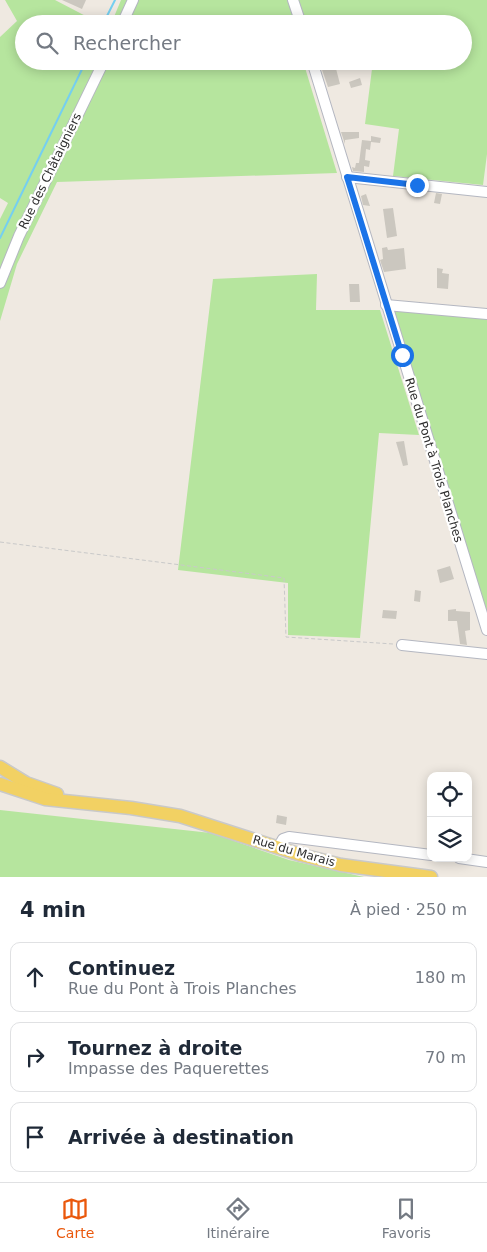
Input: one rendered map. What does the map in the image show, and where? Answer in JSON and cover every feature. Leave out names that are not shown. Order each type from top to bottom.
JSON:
[{"type":"main road","points":[[0,767],[32,785],[88,803]]},
{"type":"main road","points":[[0,784],[45,799],[88,803]]},
{"type":"main road","name":"Rue du Marais","points":[[88,803],[168,814],[278,848],[341,865],[431,877]]},
{"type":"street","points":[[126,15],[134,0]]},
{"type":"street","points":[[293,0],[298,15]]},
{"type":"street","name":"Rue des Châtaigniers","points":[[0,283],[19,236],[100,70]]},
{"type":"street","name":"Rue du Pont à Trois Planches","points":[[315,70],[487,630]]},
{"type":"street","points":[[347,177],[487,192]]},
{"type":"street","points":[[386,305],[487,314]]},
{"type":"street","points":[[402,645],[487,654]]},
{"type":"street","points":[[278,848],[283,839],[289,837],[427,854]]},
{"type":"street","points":[[472,860],[487,862]]},
{"type":"path","points":[[0,542],[284,578],[286,637],[402,645]]},
{"type":"green space","points":[[5,0],[55,0],[84,15],[15,15],[15,18]]},
{"type":"green space","points":[[121,0],[487,0],[487,154],[483,185],[393,176],[399,129],[365,124],[372,70],[472,70],[472,15],[115,15]]},
{"type":"green space","points":[[15,23],[15,70],[306,70],[337,173],[57,182],[17,264],[0,321],[0,219],[8,203],[0,198],[0,37]]},
{"type":"green space","points":[[317,274],[316,310],[380,310],[419,435],[379,433],[360,638],[288,635],[288,583],[178,570],[213,279]]},
{"type":"green space","points":[[390,307],[487,318],[487,616]]},
{"type":"green space","points":[[0,810],[211,833],[289,860],[364,877],[0,877]]},
{"type":"building","points":[[62,0],[86,0],[82,9]]},
{"type":"building","points":[[322,70],[336,70],[340,84],[328,87]]},
{"type":"building","points":[[360,78],[362,85],[351,88],[349,82]]},
{"type":"building","points":[[341,132],[359,132],[359,138],[345,140],[345,144]]},
{"type":"building","points":[[371,136],[381,138],[380,143],[371,142],[370,150],[366,149],[365,160],[370,161],[369,167],[364,166],[364,172],[353,171],[352,167],[355,168],[356,163],[359,163],[362,140],[371,141]]},
{"type":"building","points":[[436,193],[442,194],[440,204],[434,203]]},
{"type":"building","points":[[366,194],[370,206],[363,205],[361,196]]},
{"type":"building","points":[[393,208],[397,236],[387,238],[383,209]]},
{"type":"building","points":[[387,247],[388,250],[404,248],[406,269],[384,272],[380,260],[383,259],[382,248]]},
{"type":"building","points":[[437,268],[443,269],[442,273],[449,274],[448,289],[437,288]]},
{"type":"building","points":[[349,284],[359,284],[360,302],[350,302]]},
{"type":"building","points":[[404,441],[408,465],[403,466],[396,442]]},
{"type":"building","points":[[450,566],[454,579],[440,583],[437,570]]},
{"type":"building","points":[[415,590],[421,591],[420,602],[414,601]]},
{"type":"building","points":[[456,609],[456,611],[470,612],[470,630],[465,631],[467,645],[460,644],[457,621],[448,621],[448,610]]},
{"type":"building","points":[[383,610],[397,611],[396,619],[382,618]]},
{"type":"building","points":[[277,815],[287,817],[286,825],[276,823]]},
{"type":"waterway","points":[[108,15],[115,0]]},
{"type":"waterway","points":[[0,238],[82,70]]},
{"type":"route","points":[[402,355],[347,177],[417,185]]}]
